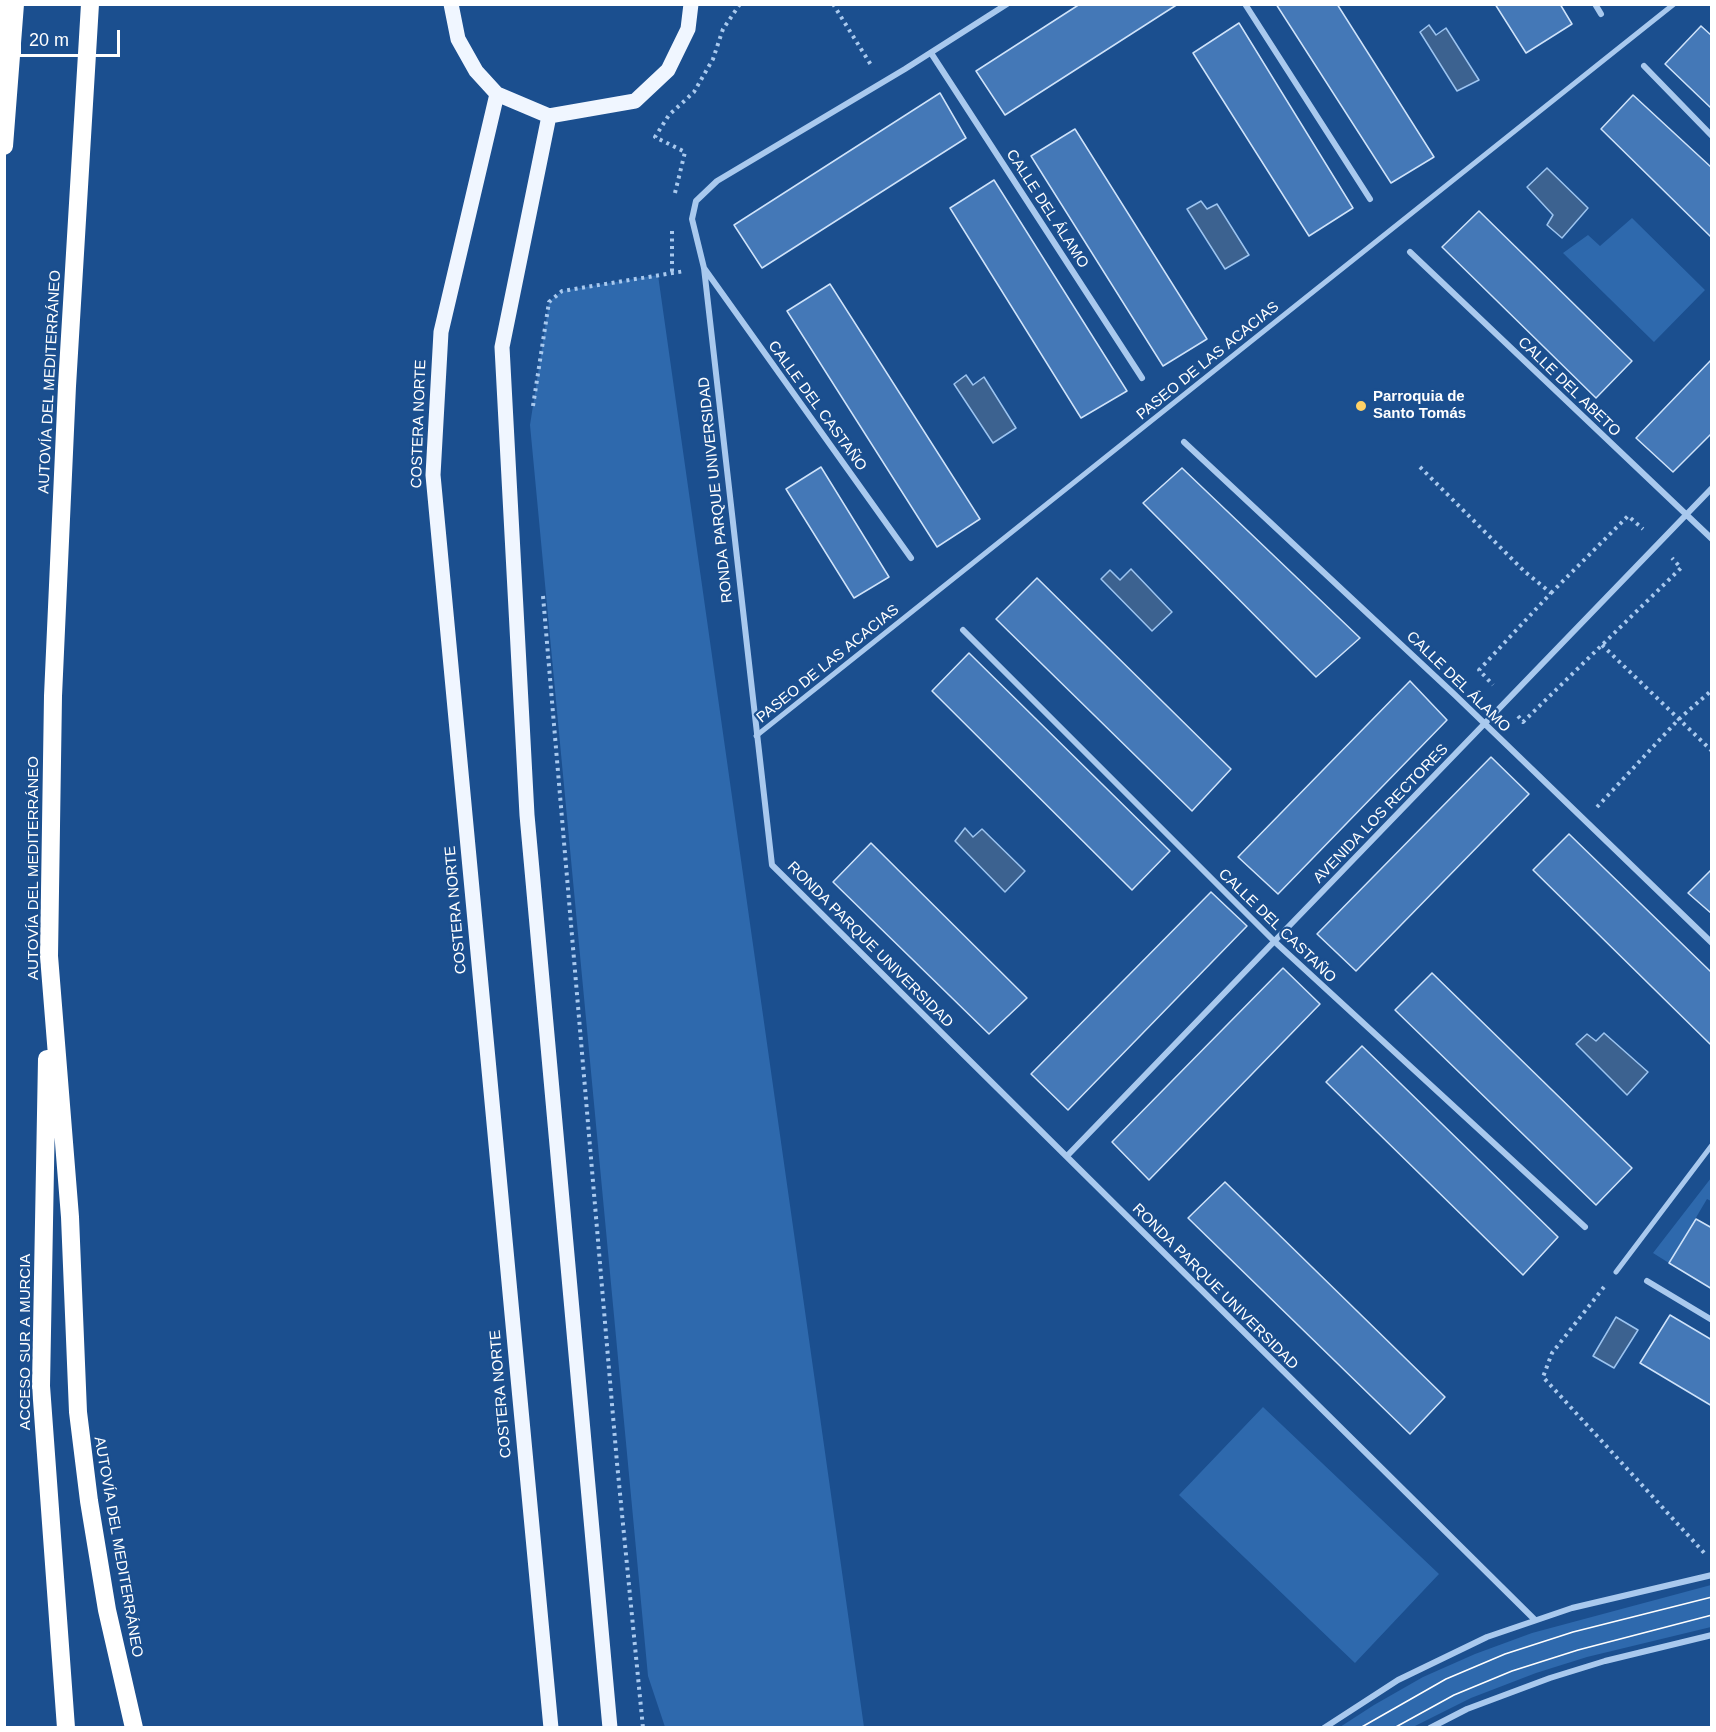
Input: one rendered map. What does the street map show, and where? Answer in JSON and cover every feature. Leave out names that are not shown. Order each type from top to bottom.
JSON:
[{"type":"highway","points":[[4,147],[15,4]]},
{"type":"highway","name":"AUTOVÍA DEL MEDITERRÁNEO","points":[[90,4],[67,386],[53,696],[49,956],[70,1217],[78,1412],[89,1501],[105,1599],[134,1728]]},
{"type":"highway","name":"ACCESO SUR A MURCIA","points":[[49,956],[41,1386],[66,1728]]},
{"type":"main road","points":[[451,4],[458,39],[476,71],[497,94],[549,116],[634,101],[668,70],[688,29],[692,4]]},
{"type":"main road","name":"COSTERA NORTE","points":[[497,94],[441,332],[433,475],[551,1728]]},
{"type":"main road","points":[[549,116],[502,347],[527,815],[610,1728]]},
{"type":"street","name":"RONDA PARQUE UNIVERSIDAD","points":[[1007,4],[882,83],[717,181],[696,201],[692,219],[704,268],[772,865],[1535,1620]]},
{"type":"street","points":[[1245,4],[1370,199]]},
{"type":"street","points":[[1595,4],[1601,14]]},
{"type":"street","name":"PASEO DE LAS ACACIAS","points":[[756,736],[1674,4]]},
{"type":"street","name":"CALLE DEL ÁLAMO","points":[[931,53],[1142,378]]},
{"type":"street","points":[[1644,66],[1712,136]]},
{"type":"street","name":"CALLE DEL ABETO","points":[[1410,252],[1712,539]]},
{"type":"street","name":"CALLE DEL CASTAÑO","points":[[704,268],[911,558]]},
{"type":"street","name":"CALLE DEL ÁLAMO","points":[[1184,442],[1484,724],[1712,943]]},
{"type":"street","name":"AVENIDA LOS RECTORES","points":[[1067,1156],[1712,488]]},
{"type":"street","name":"CALLE DEL CASTAÑO","points":[[963,630],[1274,941],[1585,1227]]},
{"type":"street","points":[[1616,1272],[1712,1145]]},
{"type":"street","points":[[1647,1281],[1712,1320]]},
{"type":"street","points":[[1324,1728],[1398,1680],[1487,1637],[1572,1608],[1712,1575]]},
{"type":"street","points":[[1430,1728],[1467,1708],[1550,1678],[1605,1661],[1712,1635]]},
{"type":"path","points":[[672,204],[685,152],[655,137],[669,115],[694,92],[713,59],[723,28],[740,4]]},
{"type":"path","points":[[833,4],[882,83]]},
{"type":"path","points":[[672,221],[672,273]]},
{"type":"path","points":[[532,414],[549,302],[562,291],[704,268]]},
{"type":"path","points":[[1419,467],[1524,571],[1551,593]]},
{"type":"path","points":[[1628,516],[1659,543],[1681,568],[1523,722],[1507,700],[1479,670],[1628,516]]},
{"type":"path","points":[[543,587],[616,1463],[643,1728]]},
{"type":"path","points":[[1602,645],[1712,750]]},
{"type":"path","points":[[1585,820],[1679,719],[1712,690]]},
{"type":"path","points":[[1616,1272],[1552,1353],[1543,1377],[1712,1561]]},
{"type":"shaded area","points":[[1429,25],[1436,35],[1446,28],[1479,80],[1457,91],[1420,32]]},
{"type":"shaded area","points":[[1547,168],[1588,208],[1562,238],[1547,225],[1553,215],[1527,187]]},
{"type":"shaded area","points":[[1201,201],[1207,209],[1217,204],[1249,255],[1225,269],[1187,209]]},
{"type":"shaded area","points":[[1632,218],[1705,290],[1654,342],[1563,253],[1588,235],[1600,246]]},
{"type":"shaded area","points":[[658,275],[864,1727],[665,1727],[648,1676],[530,425],[549,302],[562,291]]},
{"type":"shaded area","points":[[966,375],[973,385],[984,377],[1016,428],[993,443],[954,384]]},
{"type":"shaded area","points":[[1131,569],[1172,612],[1152,631],[1101,579],[1110,570],[1120,580]]},
{"type":"shaded area","points":[[965,828],[973,837],[982,829],[1025,871],[1005,892],[955,841]]},
{"type":"shaded area","points":[[1604,1033],[1648,1072],[1627,1095],[1576,1044],[1587,1034],[1596,1041]]},
{"type":"shaded area","points":[[1711,1178],[1711,1201],[1707,1199],[1669,1263],[1653,1253]]},
{"type":"shaded area","points":[[1616,1317],[1638,1330],[1614,1368],[1593,1356]]},
{"type":"shaded area","points":[[1263,1407],[1439,1574],[1355,1663],[1179,1495]]},
{"type":"shaded area","points":[[1711,1585],[1711,1627],[1587,1657],[1536,1673],[1471,1698],[1413,1727],[1340,1727],[1423,1677],[1475,1654],[1532,1633]]},
{"type":"building","points":[[1080,4],[1178,4],[1005,115],[976,71]]},
{"type":"building","points":[[1276,4],[1337,4],[1434,157],[1391,183]]},
{"type":"building","points":[[1495,4],[1560,4],[1572,24],[1526,53]]},
{"type":"building","points":[[1239,23],[1353,208],[1309,236],[1193,53]]},
{"type":"building","points":[[1701,26],[1712,36],[1712,109],[1665,64]]},
{"type":"building","points":[[940,93],[966,138],[762,268],[734,225]]},
{"type":"building","points":[[1633,95],[1712,168],[1712,238],[1601,129]]},
{"type":"building","points":[[1075,129],[1207,339],[1163,366],[1031,156]]},
{"type":"building","points":[[994,180],[1127,391],[1081,418],[950,208]]},
{"type":"building","points":[[1479,211],[1632,361],[1596,398],[1442,247]]},
{"type":"building","points":[[830,284],[980,519],[937,547],[787,311]]},
{"type":"building","points":[[1712,359],[1712,433],[1673,472],[1636,438]]},
{"type":"building","points":[[821,467],[889,577],[854,598],[786,489]]},
{"type":"building","points":[[1182,468],[1360,638],[1316,677],[1143,503]]},
{"type":"building","points":[[1037,578],[1231,769],[1192,811],[996,619]]},
{"type":"building","points":[[969,653],[1170,851],[1132,890],[932,691]]},
{"type":"building","points":[[1410,681],[1447,720],[1278,894],[1238,857]]},
{"type":"building","points":[[1491,757],[1529,794],[1356,971],[1317,934]]},
{"type":"building","points":[[1569,834],[1712,973],[1712,1042],[1710,1044],[1533,870]]},
{"type":"building","points":[[871,843],[1027,998],[989,1034],[833,882]]},
{"type":"building","points":[[1712,869],[1712,914],[1688,893]]},
{"type":"building","points":[[1211,892],[1247,926],[1068,1110],[1031,1074]]},
{"type":"building","points":[[1283,968],[1320,1004],[1149,1180],[1112,1142]]},
{"type":"building","points":[[1432,973],[1632,1168],[1596,1205],[1395,1010]]},
{"type":"building","points":[[1362,1046],[1558,1237],[1523,1275],[1326,1082]]},
{"type":"building","points":[[1225,1182],[1445,1397],[1410,1434],[1188,1218]]},
{"type":"building","points":[[1696,1219],[1712,1228],[1712,1289],[1669,1263]]},
{"type":"building","points":[[1670,1315],[1712,1340],[1712,1406],[1640,1363]]},
{"type":"tram line","points":[[1360,1728],[1446,1679],[1505,1654],[1573,1632],[1712,1597]]},
{"type":"tram line","points":[[1394,1728],[1454,1695],[1512,1671],[1578,1650],[1712,1615]]},
{"type":"place","name":"Parroquia de Santo Tomás","points":[[1361,406]]}]
